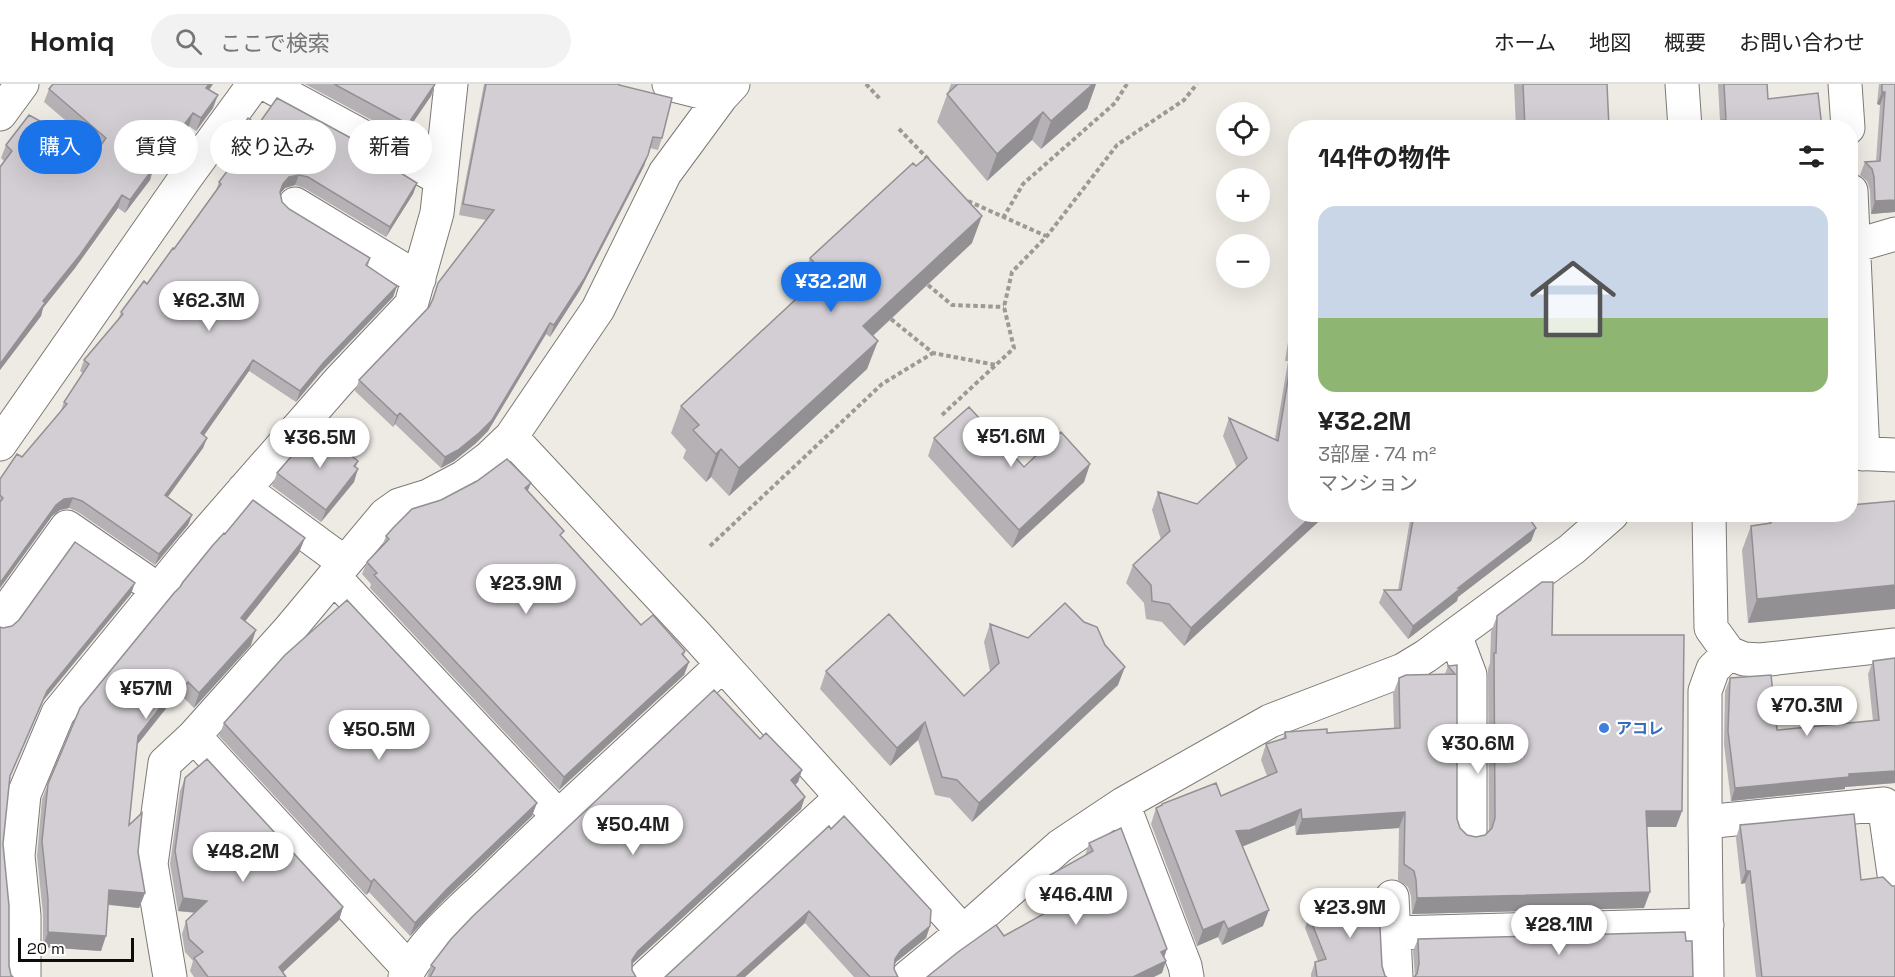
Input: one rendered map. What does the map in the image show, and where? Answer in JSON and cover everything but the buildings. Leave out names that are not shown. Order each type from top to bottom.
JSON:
[{"type":"street","points":[[0,444],[177,189],[254,84]]},
{"type":"street","points":[[266,84],[441,179]]},
{"type":"street","points":[[16,962],[24,916],[18,856],[24,794],[58,713],[244,489],[339,381],[411,305],[437,213],[451,84]]},
{"type":"street","points":[[669,84],[727,91]]},
{"type":"street","points":[[1682,84],[1684,120]]},
{"type":"street","points":[[1845,84],[1847,120]]},
{"type":"street","points":[[170,977],[151,864],[165,763],[194,736],[340,570],[385,515],[399,505],[428,496],[464,477],[511,437],[597,309],[665,173],[727,91]]},
{"type":"street","points":[[295,204],[419,279]]},
{"type":"street","points":[[1858,245],[1895,234]]},
{"type":"street","points":[[511,437],[722,665],[963,932]]},
{"type":"street","points":[[1858,453],[1895,455]]},
{"type":"street","points":[[244,489],[340,570],[558,816]]},
{"type":"street","points":[[923,972],[963,932],[1060,846],[1123,804],[1270,721],[1403,670],[1426,656],[1572,549],[1603,522]]},
{"type":"street","points":[[1709,522],[1711,628],[1729,653],[1744,659],[1760,660],[1895,645]]},
{"type":"street","points":[[0,620],[67,527],[160,591]]},
{"type":"street","points":[[1455,635],[1470,675],[1470,834]]},
{"type":"street","points":[[1707,977],[1705,691],[1713,669],[1729,653]]},
{"type":"street","points":[[194,736],[407,973],[436,934],[558,816],[722,665]]},
{"type":"street","points":[[646,977],[842,797]]},
{"type":"street","points":[[1123,804],[1185,966],[1187,977]]},
{"type":"street","points":[[1705,822],[1890,804],[1895,881]]},
{"type":"street","points":[[1392,897],[1396,977]]},
{"type":"street","points":[[1394,933],[1707,925]]},
{"type":"path","points":[[866,84],[880,99]]},
{"type":"path","points":[[1003,218],[1023,184],[1115,103],[1127,84]]},
{"type":"path","points":[[942,416],[1014,348],[1004,307],[1012,272],[1047,236],[1117,145],[1184,100],[1197,84]]},
{"type":"path","points":[[899,129],[931,162]]},
{"type":"path","points":[[962,195],[970,203],[1047,236]]},
{"type":"path","points":[[927,285],[952,305],[1004,307]]},
{"type":"path","points":[[891,319],[933,353],[996,365]]},
{"type":"path","points":[[710,546],[882,384],[933,353]]},
{"type":"place","name":"アコレ","points":[[1604,728]]}]
